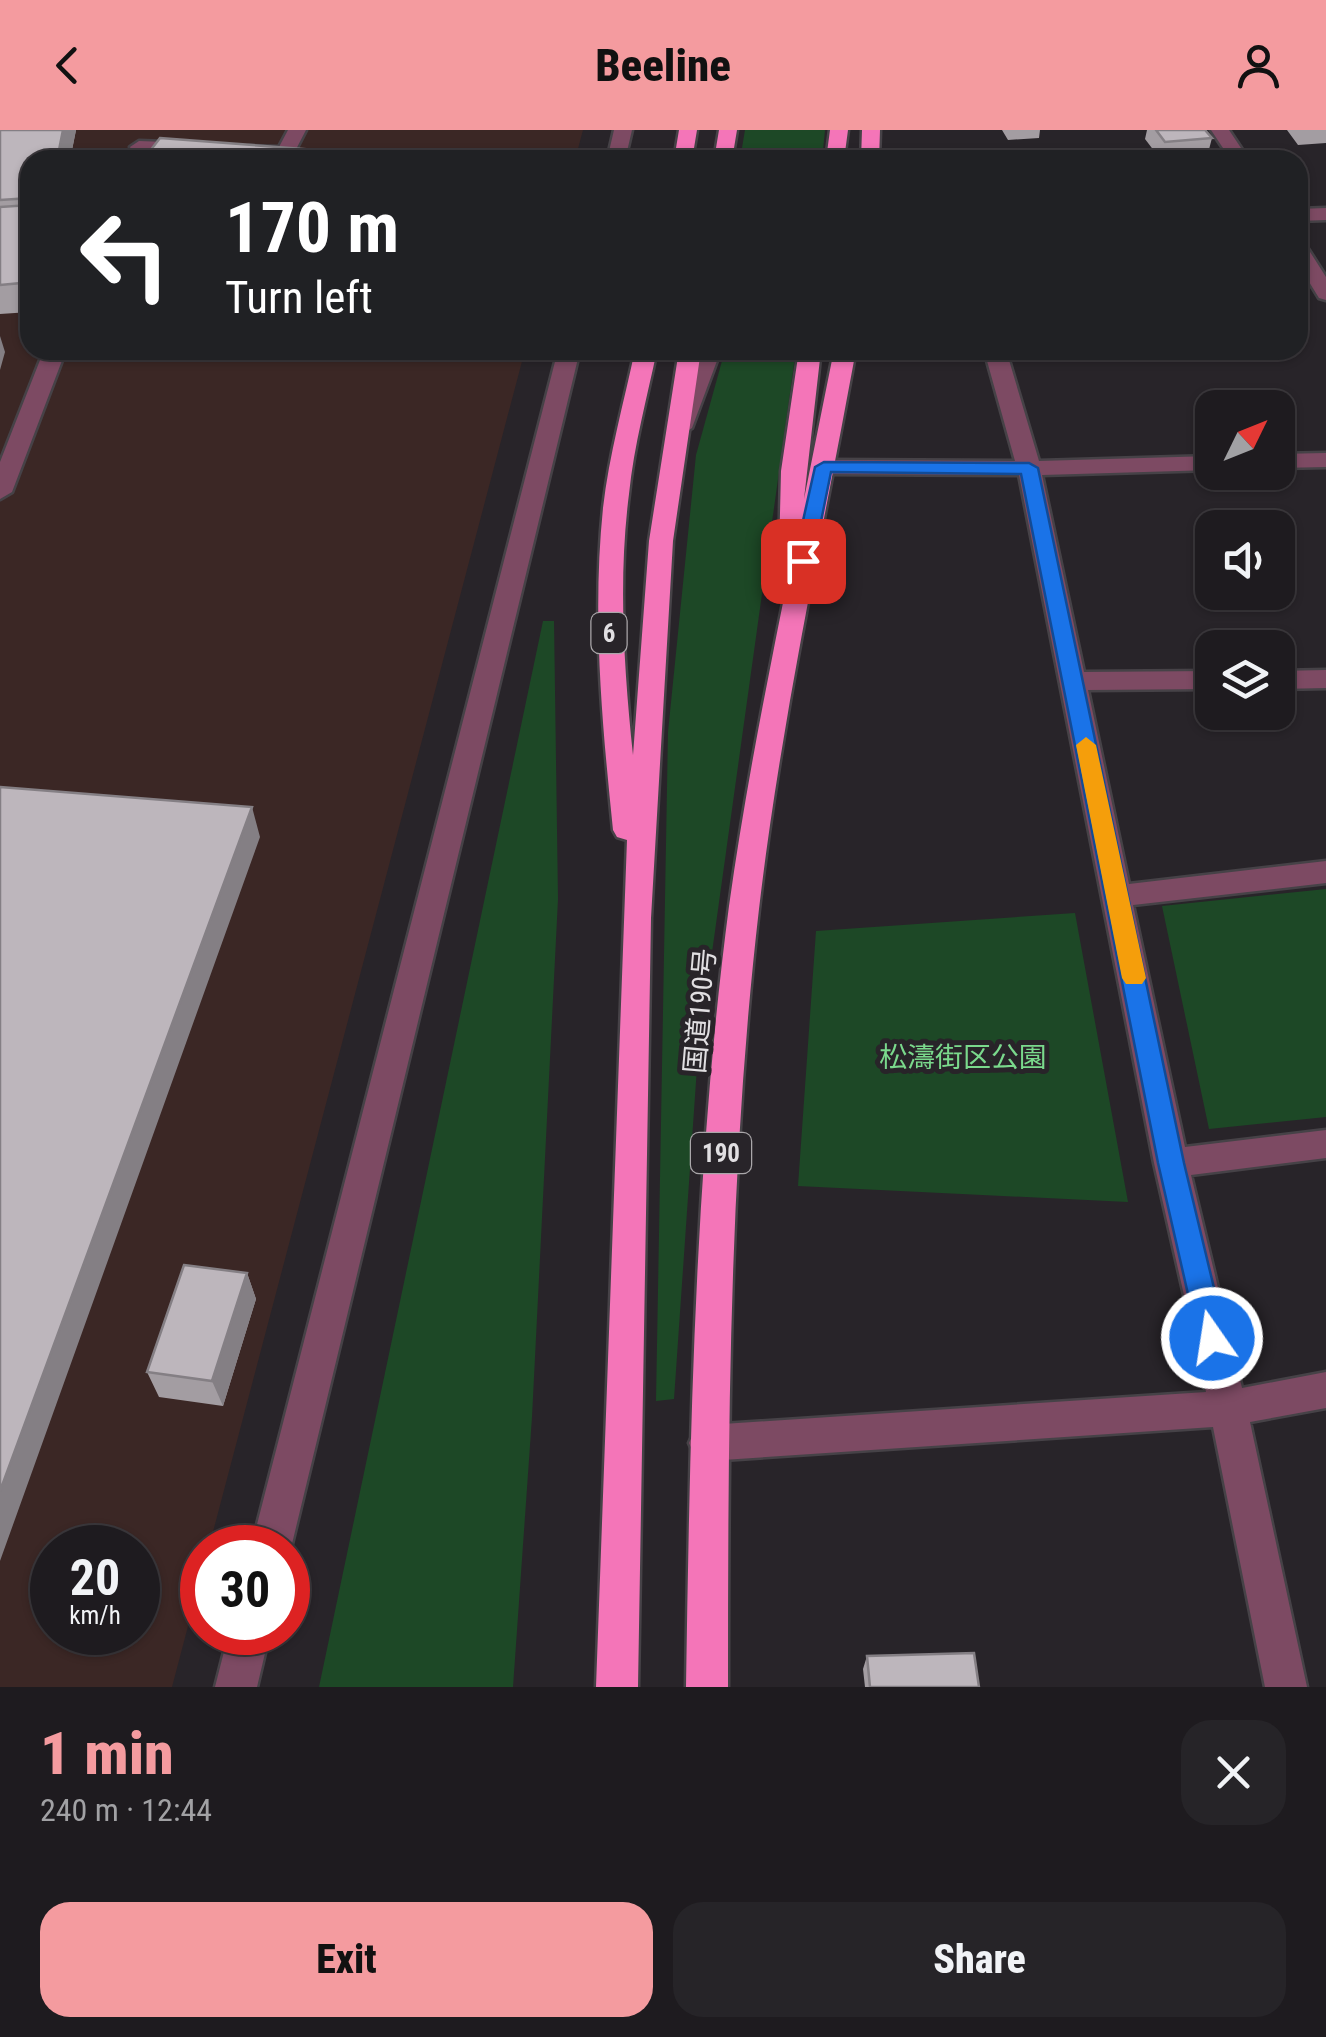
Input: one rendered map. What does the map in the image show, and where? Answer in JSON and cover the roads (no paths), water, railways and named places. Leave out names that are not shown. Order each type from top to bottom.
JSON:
[{"type":"highway","name":"6","points":[[636,918],[608,632],[616,503],[644,360]]},
{"type":"highway","points":[[617,1687],[636,918],[652,638],[673,450],[688,360]]},
{"type":"highway","points":[[790,624],[793,471],[809,360]]},
{"type":"highway","name":"国道190号","points":[[707,1687],[708,1444],[719,1178],[744,907],[790,624],[843,360]]},
{"type":"street","points":[[140,146],[221,150]]},
{"type":"street","points":[[1308,264],[1326,294]]},
{"type":"street","points":[[0,492],[51,360]]},
{"type":"street","points":[[277,1525],[566,360]]},
{"type":"street","points":[[673,450],[706,360]]},
{"type":"street","points":[[998,360],[1029,468],[1171,1163],[1228,1408],[1286,1687]]},
{"type":"street","points":[[1295,461],[1326,460]]},
{"type":"street","points":[[824,467],[1195,463]]},
{"type":"street","points":[[1295,680],[1326,679]]},
{"type":"street","points":[[1073,681],[1195,680]]},
{"type":"street","points":[[1118,896],[1326,872]]},
{"type":"street","points":[[1171,1163],[1326,1144]]},
{"type":"street","points":[[708,1444],[1228,1408],[1326,1390]]},
{"type":"street","points":[[236,1687],[244,1655]]},
{"type":"park label","name":"松濤街区公園","points":[[963,1057]]}]
